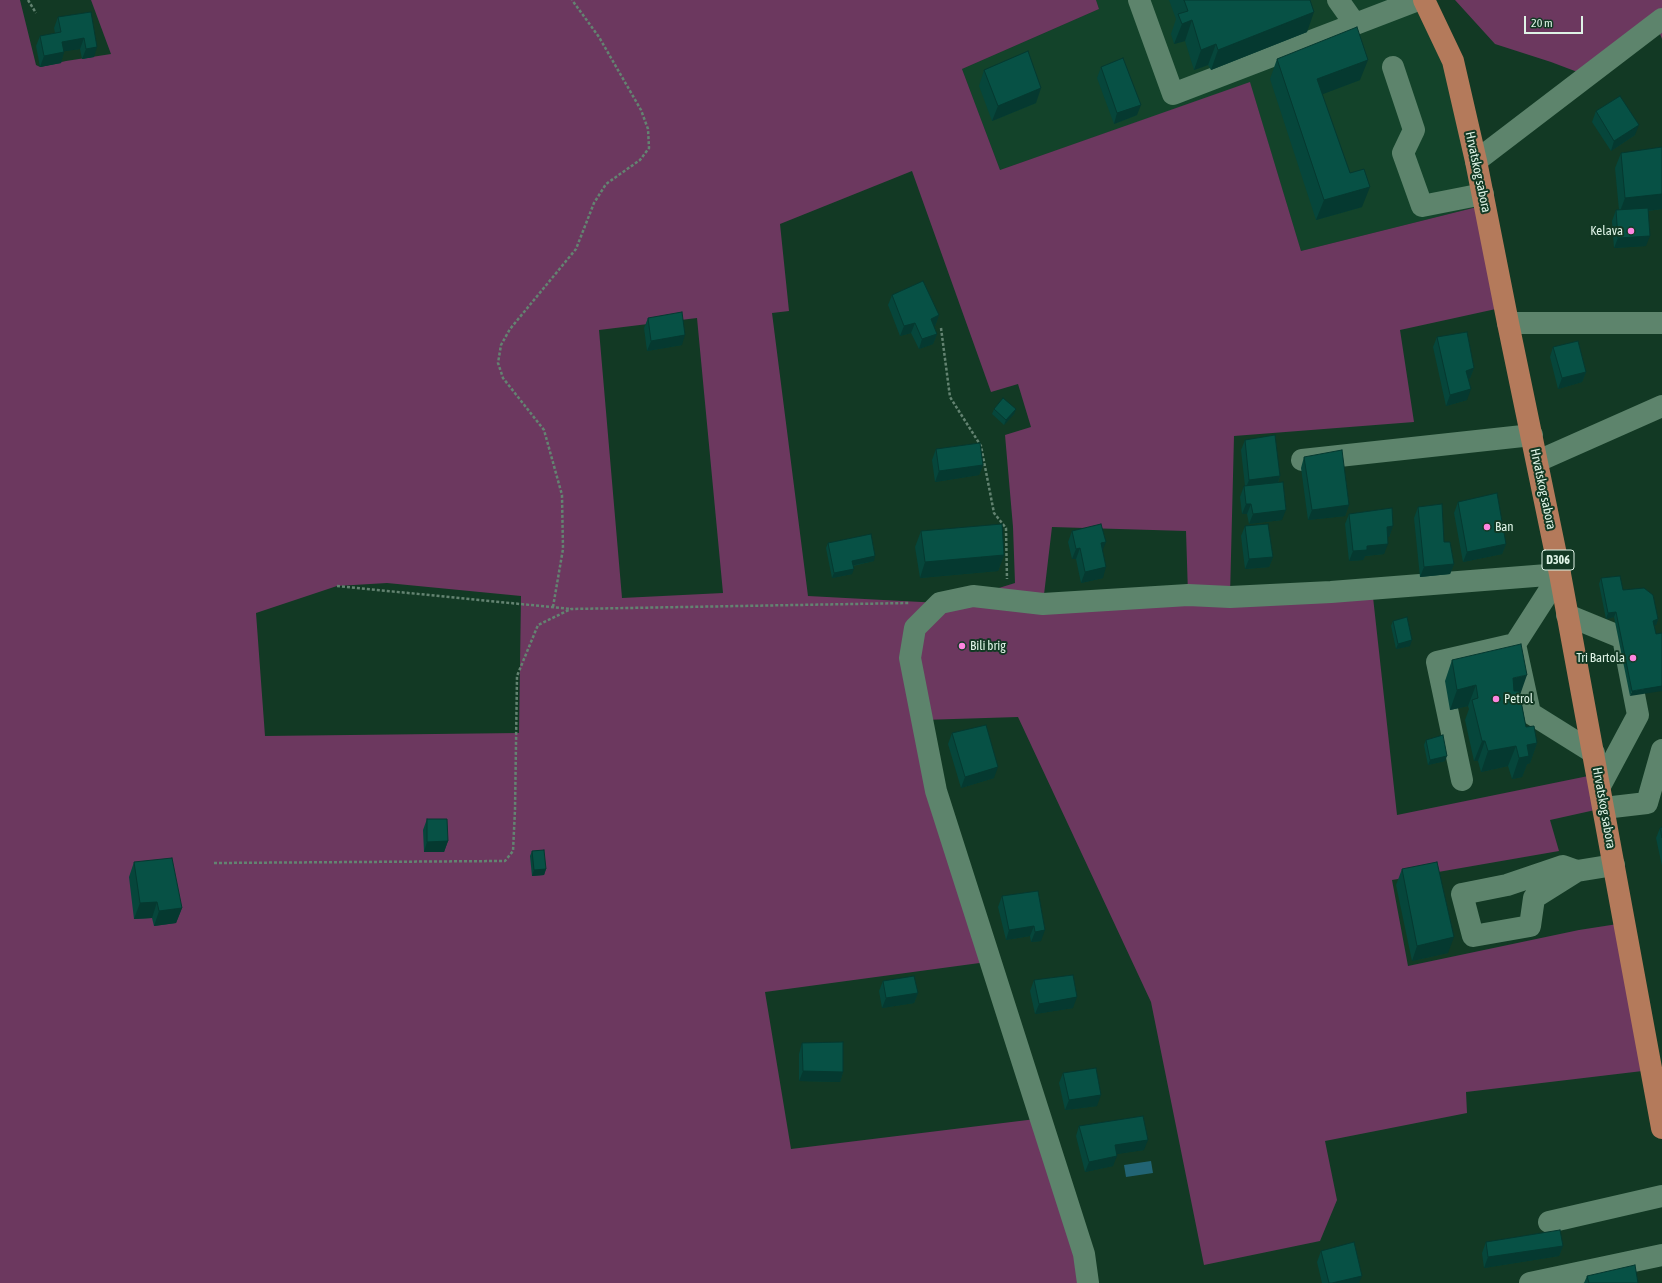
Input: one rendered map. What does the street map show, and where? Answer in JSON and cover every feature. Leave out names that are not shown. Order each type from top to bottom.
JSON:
[{"type":"main road","name":"Hrvatskog sabora","points":[[1424,0],[1453,61],[1483,194],[1560,574],[1662,1128]]},
{"type":"street","points":[[1139,0],[1173,94],[1418,0]]},
{"type":"street","points":[[1338,0],[1355,24]]},
{"type":"street","points":[[1476,161],[1662,19]]},
{"type":"street","points":[[1393,67],[1414,130],[1403,153],[1422,206],[1483,194]]},
{"type":"street","points":[[1508,323],[1662,323]]},
{"type":"street","points":[[1538,461],[1662,406]]},
{"type":"street","points":[[1302,460],[1532,435]]},
{"type":"street","points":[[1088,1283],[1084,1254],[936,791],[910,658],[915,628],[940,603],[973,596],[1043,604],[1188,595],[1245,596],[1331,592],[1560,574]]},
{"type":"street","points":[[1462,780],[1437,662],[1515,644],[1560,574]]},
{"type":"street","points":[[1567,615],[1623,638],[1638,715],[1600,786]]},
{"type":"street","points":[[1515,644],[1530,713]]},
{"type":"street","points":[[1508,716],[1530,713],[1594,753]]},
{"type":"street","points":[[1450,726],[1472,723]]},
{"type":"street","points":[[1604,808],[1654,803],[1662,750]]},
{"type":"street","points":[[1577,871],[1563,866],[1506,885],[1462,894],[1473,936],[1530,926],[1534,898],[1577,871],[1614,865]]},
{"type":"street","points":[[1549,1222],[1662,1196]]},
{"type":"street","points":[[1530,1283],[1662,1255]]},
{"type":"path","points":[[28,0],[36,13]]},
{"type":"path","points":[[553,607],[563,549],[562,495],[544,430],[503,378],[498,363],[501,345],[510,329],[576,249],[594,203],[606,184],[640,160],[649,148],[648,129],[641,110],[599,37],[572,0]]},
{"type":"path","points":[[941,328],[950,397],[981,446],[994,513],[1006,528],[1008,600]]},
{"type":"path","points":[[337,586],[572,609],[940,603]]},
{"type":"path","points":[[214,863],[505,861],[513,851],[517,676],[538,625],[572,609]]},
{"type":"shaded area","points":[[0,0],[20,0],[36,65],[40,67],[66,61],[111,54],[91,0],[1096,0],[1099,9],[962,69],[1000,170],[1250,82],[1301,251],[1485,205],[1505,307],[1400,330],[1414,422],[1234,436],[1230,596],[1372,588],[1397,815],[1598,774],[1604,808],[1550,820],[1559,851],[1392,880],[1408,966],[1579,930],[1624,923],[1651,1070],[1466,1092],[1467,1113],[1325,1141],[1337,1200],[1320,1241],[1204,1265],[1151,1002],[1018,717],[922,720],[987,962],[765,992],[791,1149],[1044,1118],[1089,1283],[0,1283]],"holes":[[[912,171],[991,392],[1018,384],[1031,427],[1005,435],[1013,527],[1015,583],[973,596],[940,603],[808,596],[772,313],[789,311],[780,224]],[[697,318],[723,593],[622,598],[599,330]],[[1052,527],[1186,531],[1188,594],[1043,603]],[[387,583],[521,596],[519,733],[265,736],[256,613],[337,586]]]},
{"type":"shaded area","points":[[1096,0],[1424,0],[1485,205],[1301,251],[1250,83],[1000,170],[962,69],[1099,9]]},
{"type":"shaded area","points":[[1455,0],[1662,0],[1662,39],[1656,24],[1588,76],[1495,44]]},
{"type":"water","points":[[1151,1161],[1153,1173],[1126,1177],[1124,1165]]},
{"type":"building","points":[[1184,0],[1310,0],[1314,12],[1218,50],[1216,44],[1201,50],[1192,20],[1182,24],[1178,14],[1188,11]]},
{"type":"building","points":[[91,12],[97,47],[86,49],[84,38],[62,42],[64,52],[44,56],[40,36],[61,32],[58,17]]},
{"type":"building","points":[[1357,27],[1368,60],[1317,79],[1350,173],[1364,169],[1370,187],[1324,200],[1277,59]]},
{"type":"building","points":[[1028,51],[1041,88],[998,106],[984,70]]},
{"type":"building","points":[[1123,58],[1141,105],[1117,113],[1101,67]]},
{"type":"building","points":[[1620,96],[1639,125],[1614,141],[1596,111]]},
{"type":"building","points":[[1662,147],[1662,194],[1625,198],[1621,153]]},
{"type":"building","points":[[1648,208],[1650,236],[1618,238],[1616,210]]},
{"type":"building","points":[[923,281],[939,315],[931,319],[937,334],[922,339],[915,323],[904,326],[892,295]]},
{"type":"building","points":[[682,312],[685,335],[651,341],[648,318]]},
{"type":"building","points":[[1467,332],[1474,368],[1466,371],[1471,389],[1450,395],[1437,337]]},
{"type":"building","points":[[1578,341],[1586,372],[1562,378],[1553,347]]},
{"type":"building","points":[[1003,398],[1016,409],[1006,420],[994,409]]},
{"type":"building","points":[[1275,435],[1280,476],[1249,480],[1245,440]]},
{"type":"building","points":[[980,443],[983,465],[939,471],[936,449]]},
{"type":"building","points":[[1342,450],[1349,505],[1312,510],[1304,457]]},
{"type":"building","points":[[1283,482],[1286,510],[1253,514],[1251,504],[1246,504],[1244,486]]},
{"type":"building","points":[[1497,493],[1506,544],[1467,552],[1458,502]]},
{"type":"building","points":[[1442,504],[1444,542],[1450,542],[1454,564],[1424,567],[1418,507]]},
{"type":"building","points":[[1392,508],[1393,526],[1387,527],[1388,544],[1367,546],[1367,550],[1353,551],[1349,514]]},
{"type":"building","points":[[1002,524],[1004,555],[925,562],[921,531]]},
{"type":"building","points":[[1101,524],[1106,542],[1101,543],[1106,567],[1085,572],[1080,548],[1076,549],[1072,531]]},
{"type":"building","points":[[1268,524],[1273,557],[1249,559],[1245,526]]},
{"type":"building","points":[[871,534],[875,556],[852,561],[854,569],[834,573],[828,543]]},
{"type":"building","points":[[1620,576],[1623,590],[1644,588],[1653,595],[1658,619],[1653,621],[1656,634],[1662,633],[1662,686],[1632,691],[1616,612],[1608,613],[1601,578]]},
{"type":"building","points":[[1407,617],[1412,640],[1398,644],[1393,621]]},
{"type":"building","points":[[1521,644],[1527,675],[1513,678],[1514,691],[1519,691],[1526,727],[1534,726],[1537,743],[1527,745],[1529,756],[1519,758],[1516,746],[1488,751],[1485,741],[1482,741],[1472,700],[1478,698],[1476,685],[1457,690],[1452,660]]},
{"type":"building","points":[[986,725],[998,767],[965,777],[952,733]]},
{"type":"building","points":[[1443,735],[1447,756],[1430,760],[1426,740]]},
{"type":"building","points":[[427,819],[447,819],[448,841],[427,842]]},
{"type":"building","points":[[1662,827],[1662,838],[1660,828]]},
{"type":"building","points":[[544,850],[546,869],[534,870],[532,851]]},
{"type":"building","points":[[172,858],[182,908],[159,911],[157,902],[140,903],[134,862]]},
{"type":"building","points":[[1437,862],[1454,937],[1417,946],[1402,869]]},
{"type":"building","points":[[1038,891],[1045,930],[1035,932],[1034,926],[1009,930],[1002,896]]},
{"type":"building","points":[[1073,975],[1077,997],[1039,1004],[1034,980]]},
{"type":"building","points":[[914,976],[918,993],[886,998],[883,981]]},
{"type":"building","points":[[843,1042],[843,1072],[803,1071],[802,1043]]},
{"type":"building","points":[[1096,1068],[1101,1095],[1069,1100],[1063,1073]]},
{"type":"building","points":[[1143,1116],[1148,1140],[1115,1145],[1117,1156],[1089,1162],[1079,1126]]},
{"type":"building","points":[[1560,1230],[1563,1246],[1488,1257],[1486,1242]]},
{"type":"building","points":[[1354,1242],[1362,1276],[1329,1283],[1321,1251]]},
{"type":"building","points":[[1635,1265],[1638,1283],[1589,1283],[1587,1276]]},
{"type":"place","name":"Kelava","points":[[1631,231]]},
{"type":"place","name":"Ban","points":[[1487,527]]},
{"type":"place","name":"Bili brig","points":[[962,646]]},
{"type":"place","name":"Tri Bartola","points":[[1633,658]]},
{"type":"place","name":"Petrol","points":[[1496,699]]}]
